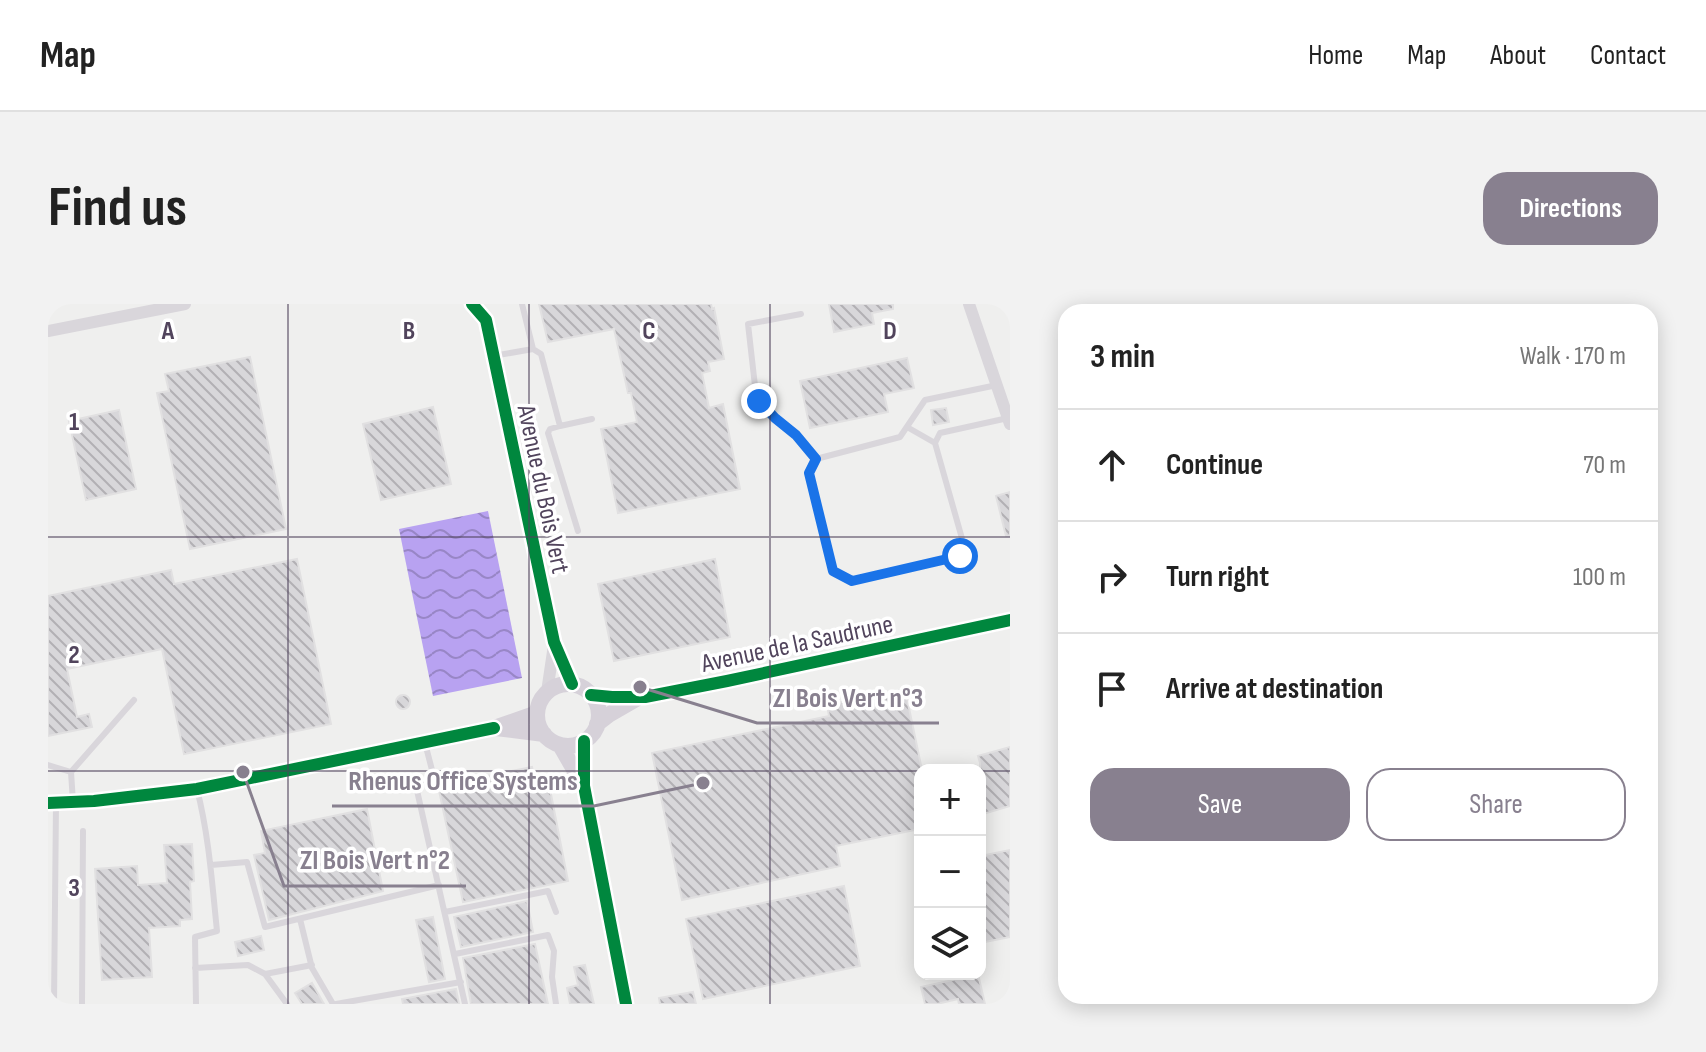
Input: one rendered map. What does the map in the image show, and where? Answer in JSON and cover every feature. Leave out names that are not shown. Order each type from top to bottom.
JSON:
[{"type":"street","points":[[48,331],[185,304]]},
{"type":"street","name":"Avenue du Bois Vert","points":[[472,304],[486,320],[554,642],[572,684]]},
{"type":"street","points":[[969,304],[1009,421]]},
{"type":"street","name":"Avenue de la Saudrune","points":[[591,695],[638,698],[1010,620]]},
{"type":"street","name":"Avenue du Bois Vert","points":[[547,692],[554,642]]},
{"type":"street","points":[[572,684],[591,695],[596,704],[597,724],[584,741],[560,745],[544,734],[537,721],[537,713],[547,692],[572,684]]},
{"type":"street","name":"Avenue de la Saudrune","points":[[597,724],[638,698]]},
{"type":"street","points":[[59,802],[197,789],[494,728],[537,713]]},
{"type":"street","points":[[494,728],[544,734]]},
{"type":"street","points":[[584,741],[584,786],[626,1004]]},
{"type":"street","points":[[560,745],[584,786]]},
{"type":"lane","points":[[522,304],[533,349]]},
{"type":"lane","points":[[801,314],[748,324],[750,350],[759,401],[796,435],[816,459]]},
{"type":"lane","points":[[493,356],[533,349],[541,354],[560,426]]},
{"type":"lane","points":[[997,385],[925,400],[900,437],[816,459],[809,473],[833,571],[852,581],[960,556],[963,542],[935,443],[940,433],[1009,421]]},
{"type":"lane","points":[[578,531],[548,433],[550,429],[592,419]]},
{"type":"lane","points":[[907,427],[935,443]]},
{"type":"lane","points":[[54,1004],[59,802],[71,772],[134,700]]},
{"type":"lane","points":[[425,743],[432,770],[431,779],[416,786],[465,1004]]},
{"type":"lane","points":[[48,765],[71,772]]},
{"type":"lane","points":[[196,1004],[195,937],[217,931],[211,865],[197,789]]},
{"type":"lane","points":[[82,1004],[83,831]]},
{"type":"lane","points":[[211,865],[247,862],[265,927],[439,885]]},
{"type":"lane","points":[[445,912],[548,891],[556,912]]},
{"type":"lane","points":[[300,919],[312,965],[334,1004],[461,982]]},
{"type":"lane","points":[[455,954],[548,935],[554,951],[552,977],[556,1004]]},
{"type":"lane","points":[[195,968],[248,965],[265,974],[287,1004]]},
{"type":"lane","points":[[265,974],[312,965]]},
{"type":"water","points":[[488,511],[522,678],[433,696],[399,529]]},
{"type":"building","points":[[539,304],[711,304],[724,359],[708,362],[710,371],[702,373],[709,408],[723,404],[740,489],[618,513],[601,429],[637,422],[614,329],[548,342]]},
{"type":"building","points":[[829,304],[893,304],[893,309],[872,313],[874,324],[834,332]]},
{"type":"building","points":[[250,357],[286,529],[190,549],[157,393],[169,391],[165,374]]},
{"type":"building","points":[[907,358],[914,388],[884,394],[888,412],[810,428],[800,381]]},
{"type":"building","points":[[433,407],[451,484],[381,500],[363,424]]},
{"type":"building","points":[[946,408],[949,422],[933,425],[931,410]]},
{"type":"building","points":[[119,410],[136,489],[86,500],[69,421]]},
{"type":"building","points":[[1010,492],[1010,536],[1006,536],[996,496]]},
{"type":"building","points":[[297,559],[331,724],[184,754],[162,649],[67,669],[77,717],[89,714],[92,727],[48,736],[48,596],[171,570],[174,584]]},
{"type":"building","points":[[715,559],[730,637],[614,661],[598,584]]},
{"type":"building","points":[[905,689],[921,764],[914,764],[914,830],[836,846],[840,866],[682,900],[652,753],[829,716],[827,705]]},
{"type":"building","points":[[403,695],[410,702],[403,709],[396,702]]},
{"type":"building","points":[[1010,747],[1010,806],[986,813],[986,764],[980,764],[978,756]]},
{"type":"building","points":[[532,767],[535,781],[548,779],[568,881],[463,902],[438,786]]},
{"type":"building","points":[[367,809],[383,891],[269,920],[254,855],[265,853],[261,831]]},
{"type":"building","points":[[192,844],[192,919],[180,920],[180,926],[149,928],[152,977],[102,980],[95,869],[137,866],[138,885],[167,883],[164,845]]},
{"type":"building","points":[[1010,850],[1010,937],[986,942],[986,908],[986,855]]},
{"type":"building","points":[[844,886],[860,966],[703,999],[686,919]]},
{"type":"building","points":[[527,901],[533,932],[461,947],[454,917]]},
{"type":"building","points":[[433,917],[445,979],[429,982],[416,920]]},
{"type":"building","points":[[261,936],[264,950],[238,956],[235,942]]},
{"type":"building","points":[[535,944],[548,1004],[471,1004],[463,958]]},
{"type":"building","points":[[585,965],[594,1004],[570,1004],[567,988],[578,985],[574,967]]},
{"type":"building","points":[[953,980],[979,980],[985,1004],[959,1004],[958,999],[925,1004],[921,987]]},
{"type":"building","points":[[312,983],[324,1004],[302,1004],[295,993]]},
{"type":"building","points":[[456,989],[459,1004],[403,1004],[402,999]]},
{"type":"building","points":[[693,992],[696,1004],[660,1004],[659,998]]},
{"type":"cycle path","points":[[472,304],[486,320],[554,642],[572,684]]},
{"type":"cycle path","points":[[591,695],[645,697],[1010,620]]},
{"type":"cycle path","points":[[48,803],[197,789],[494,728]]},
{"type":"cycle path","points":[[584,741],[584,786],[626,1004]]},
{"type":"place","name":"ZI Bois Vert n°3","points":[[640,687]]},
{"type":"place","name":"ZI Bois Vert n°2","points":[[243,772]]},
{"type":"place","name":"Rhenus Office Systems","points":[[703,783]]},
{"type":"route","points":[[759,401],[796,435],[816,459],[809,473],[833,571],[852,581],[960,556]]}]
